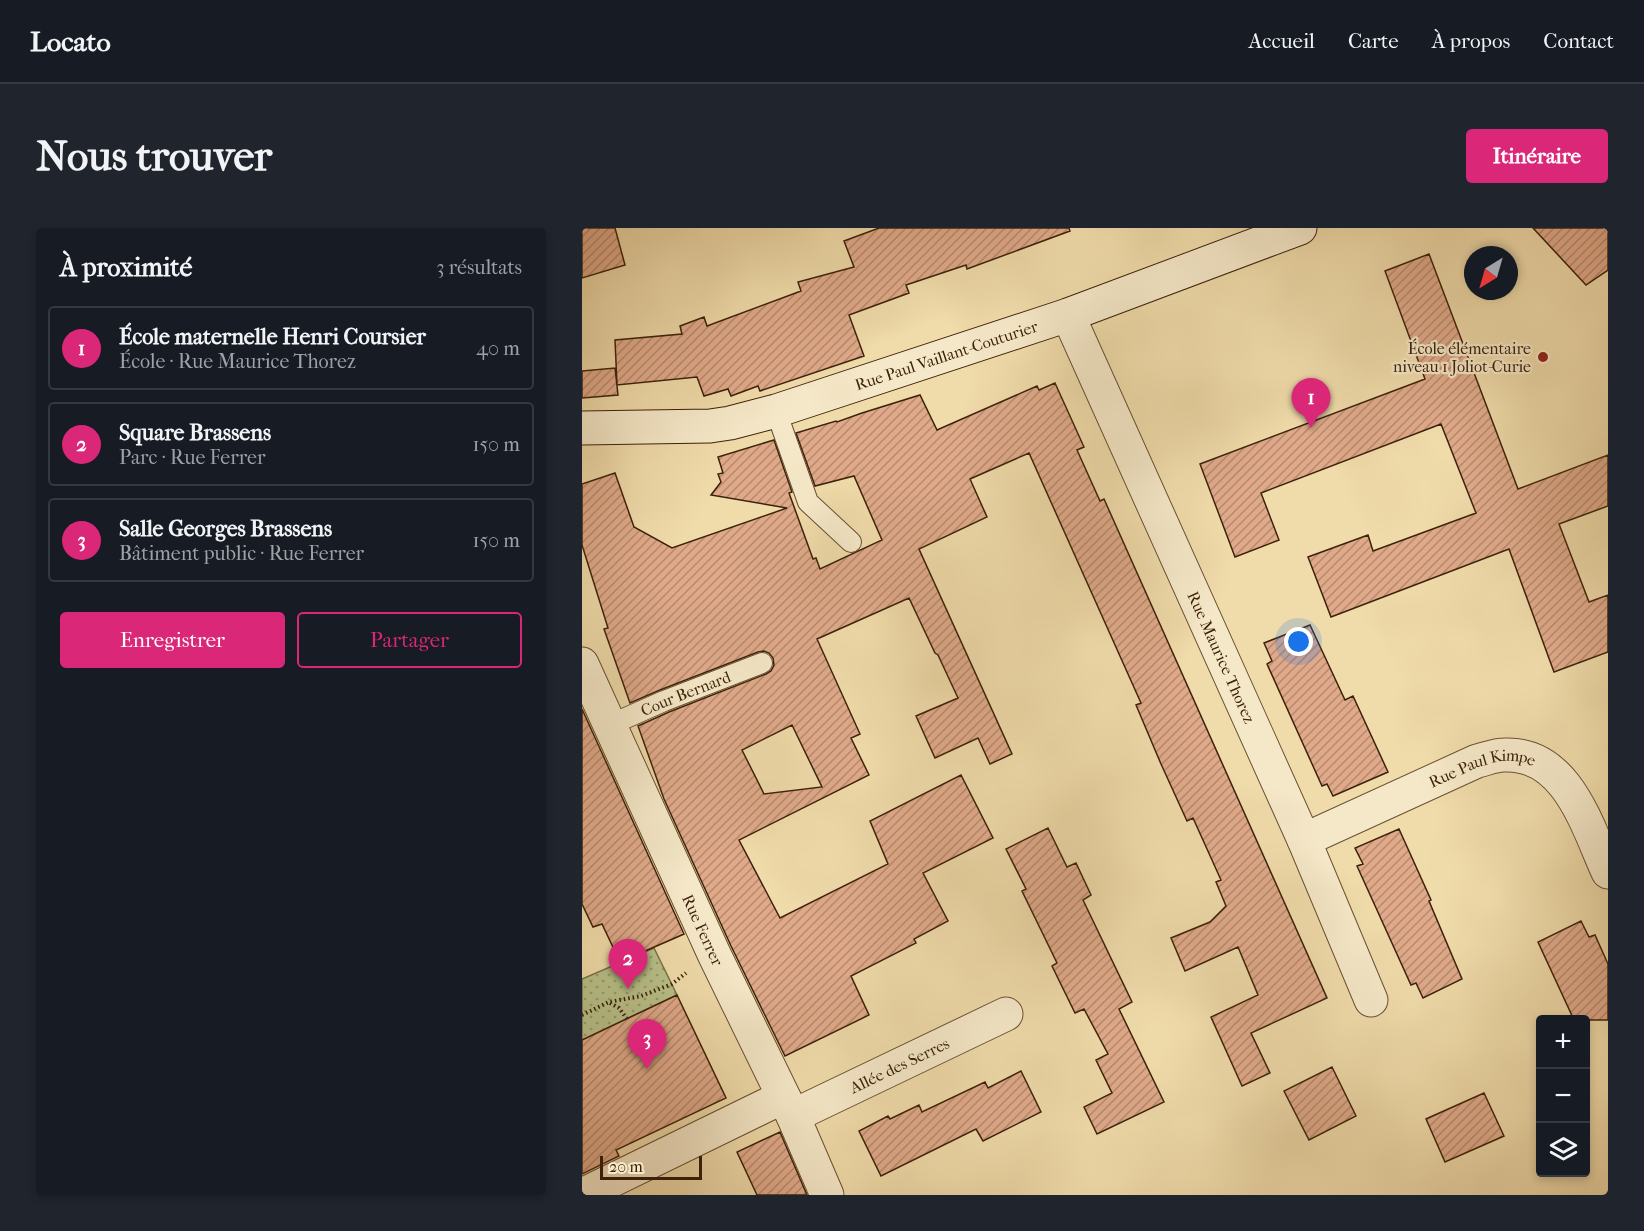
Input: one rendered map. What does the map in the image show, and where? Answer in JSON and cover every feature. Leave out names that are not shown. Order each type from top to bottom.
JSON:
[{"type":"street","name":"Rue Paul Vaillant-Couturier","points":[[582,428],[710,426],[776,411],[1068,315],[1300,228]]},
{"type":"street","name":"Rue Maurice Thorez","points":[[1068,315],[1304,840],[1371,999]]},
{"type":"street","name":"Rue Ferrer","points":[[582,664],[714,954],[788,1106],[827,1195]]},
{"type":"street","name":"Rue Paul Kimpe","points":[[1304,840],[1477,761],[1504,755],[1527,758],[1547,766],[1561,779],[1575,800],[1608,872]]},
{"type":"street","name":"Allée des Serres","points":[[582,1195],[1006,1014]]},
{"type":"lane","points":[[776,411],[808,502],[850,542]]},
{"type":"lane","name":"Cour Bernard","points":[[610,725],[664,701],[762,663]]},
{"type":"path","points":[[582,1015],[609,1002],[641,996],[672,984],[714,954]]},
{"type":"path","points":[[609,1002],[619,1008],[627,1019]]},
{"type":"green space","points":[[654,948],[677,995],[582,1040],[582,979]]},
{"type":"building","points":[[582,228],[615,228],[625,265],[582,278]]},
{"type":"building","points":[[879,228],[1069,228],[1070,231],[967,269],[966,265],[906,285],[909,293],[849,315],[864,356],[760,391],[758,386],[731,396],[728,389],[704,396],[697,377],[617,385],[615,340],[682,334],[680,326],[704,317],[707,326],[801,291],[798,282],[854,267],[844,241]]},
{"type":"building","points":[[1533,228],[1608,228],[1608,270],[1586,285]]},
{"type":"building","points":[[1429,254],[1518,489],[1608,455],[1608,506],[1559,524],[1589,602],[1608,595],[1608,652],[1554,672],[1509,549],[1331,617],[1308,557],[1368,535],[1373,551],[1476,513],[1441,424],[1261,493],[1279,540],[1235,557],[1200,464],[1425,379],[1385,271]]},
{"type":"building","points":[[615,368],[618,395],[582,398],[582,371]]},
{"type":"building","points":[[1055,383],[1084,447],[1077,450],[1100,501],[1104,499],[1327,998],[1251,1033],[1270,1073],[1242,1086],[1211,1017],[1258,995],[1238,947],[1185,971],[1171,938],[1210,922],[1226,906],[1216,882],[1221,880],[1193,818],[1187,821],[1161,764],[1136,705],[1141,703],[1029,453],[970,479],[987,517],[919,549],[1012,754],[990,764],[978,738],[935,758],[916,716],[958,698],[909,598],[817,639],[860,734],[851,738],[869,775],[739,840],[780,918],[888,864],[870,821],[961,775],[993,838],[923,873],[948,921],[914,939],[916,943],[851,976],[869,1015],[785,1056],[731,946],[664,799],[638,726],[766,674],[774,665],[773,658],[764,651],[758,652],[630,703],[604,629],[608,628],[582,545],[582,484],[615,473],[634,527],[672,548],[787,508],[711,495],[721,482],[718,474],[723,473],[718,457],[774,440],[792,492],[789,493],[813,559],[816,558],[820,569],[882,540],[854,476],[815,486],[796,433],[920,395],[937,430],[1037,386],[1039,390]],"holes":[[[792,725],[822,787],[764,794],[742,750]]]},
{"type":"building","points":[[1310,625],[1345,700],[1353,696],[1388,772],[1333,796],[1327,784],[1322,786],[1267,664],[1272,661],[1264,643]]},
{"type":"building","points":[[582,709],[684,934],[620,962],[602,924],[593,927],[582,904]]},
{"type":"building","points":[[1048,828],[1067,867],[1076,863],[1091,895],[1083,900],[1132,1002],[1119,1009],[1164,1102],[1097,1134],[1084,1107],[1112,1093],[1096,1060],[1108,1054],[1084,1009],[1075,1013],[1052,966],[1057,963],[1022,891],[1026,889],[1006,849]]},
{"type":"building","points":[[1399,829],[1431,900],[1429,901],[1462,979],[1423,998],[1416,983],[1411,985],[1357,866],[1363,864],[1355,848]]},
{"type":"building","points":[[1581,921],[1589,937],[1595,935],[1608,964],[1608,1020],[1590,1020],[1590,1015],[1572,1015],[1538,942]]},
{"type":"building","points":[[677,995],[726,1098],[616,1150],[619,1156],[582,1174],[582,1040]]},
{"type":"building","points":[[1332,1067],[1356,1116],[1309,1140],[1284,1091]]},
{"type":"building","points":[[1021,1071],[1041,1112],[983,1141],[976,1129],[881,1176],[859,1131],[888,1116],[890,1119],[919,1105],[922,1112],[985,1082],[988,1088]]},
{"type":"building","points":[[1484,1093],[1504,1136],[1445,1162],[1426,1119]]},
{"type":"building","points":[[780,1132],[807,1195],[757,1195],[737,1152]]},
{"type":"place","name":"École élémentaire niveau 1 Joliot-Curie","points":[[1543,357]]},
{"type":"place","name":"École maternelle Henri Coursier","points":[[1311,428]]},
{"type":"place","name":"Square Brassens","points":[[628,989]]},
{"type":"place","name":"Salle Georges Brassens","points":[[647,1069]]}]
